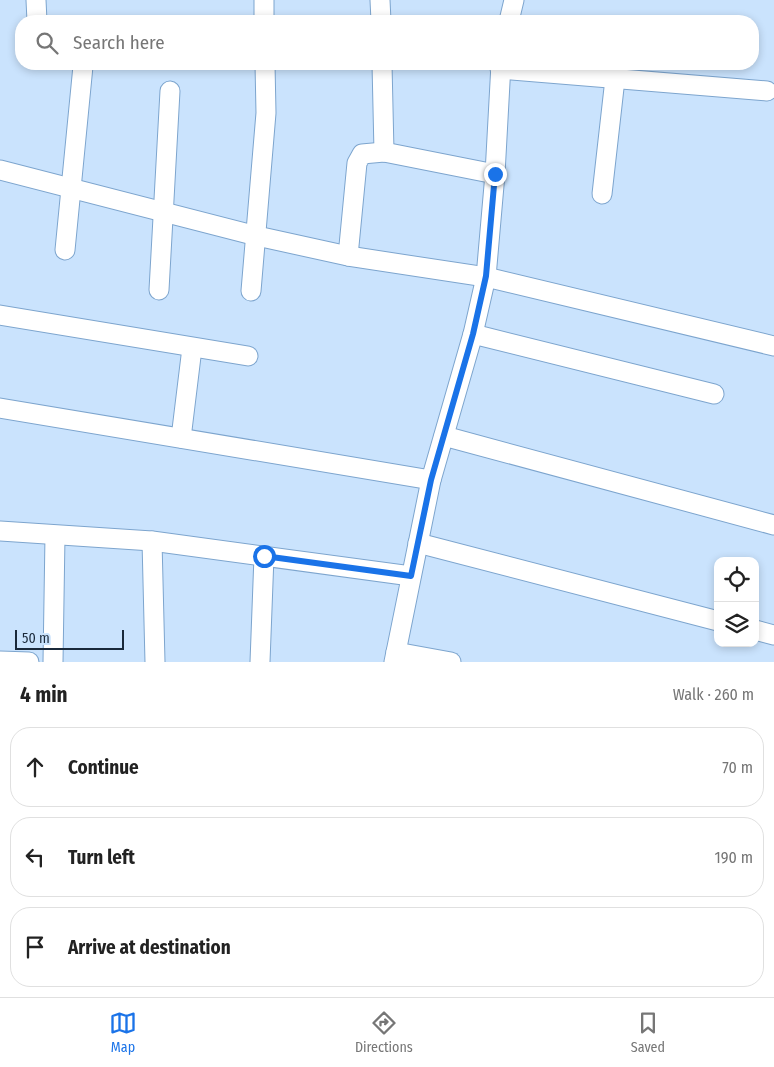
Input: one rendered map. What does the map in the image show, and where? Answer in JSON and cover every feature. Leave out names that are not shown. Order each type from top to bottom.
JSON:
[{"type":"street","points":[[36,0],[37,15]]},
{"type":"street","points":[[264,0],[264,15]]},
{"type":"street","points":[[380,0],[381,15]]},
{"type":"street","points":[[510,15],[514,0]]},
{"type":"street","points":[[66,250],[70,188],[83,70]]},
{"type":"street","points":[[251,291],[266,113],[265,70]]},
{"type":"street","points":[[382,70],[384,152]]},
{"type":"street","points":[[451,662],[395,657],[431,480],[473,334],[486,276],[495,174],[501,70]]},
{"type":"street","points":[[536,70],[615,79],[767,91]]},
{"type":"street","points":[[602,194],[615,79]]},
{"type":"street","points":[[159,290],[165,212],[170,91]]},
{"type":"street","points":[[348,256],[358,164],[362,154],[367,152],[384,152],[495,174]]},
{"type":"street","points":[[0,170],[257,236],[348,256],[486,276],[774,346]]},
{"type":"street","points":[[0,315],[248,356]]},
{"type":"street","points":[[473,334],[714,394]]},
{"type":"street","points":[[181,438],[192,348]]},
{"type":"street","points":[[0,408],[431,480]]},
{"type":"street","points":[[444,436],[774,525]]},
{"type":"street","points":[[0,531],[152,541],[411,576]]},
{"type":"street","points":[[53,662],[55,536]]},
{"type":"street","points":[[152,541],[155,662]]},
{"type":"street","points":[[418,543],[714,620]]},
{"type":"street","points":[[260,662],[264,556]]},
{"type":"street","points":[[759,631],[774,635]]},
{"type":"street","points":[[0,661],[30,662]]},
{"type":"route","points":[[264,556],[411,576],[431,480],[473,334],[486,276],[495,174]]}]
